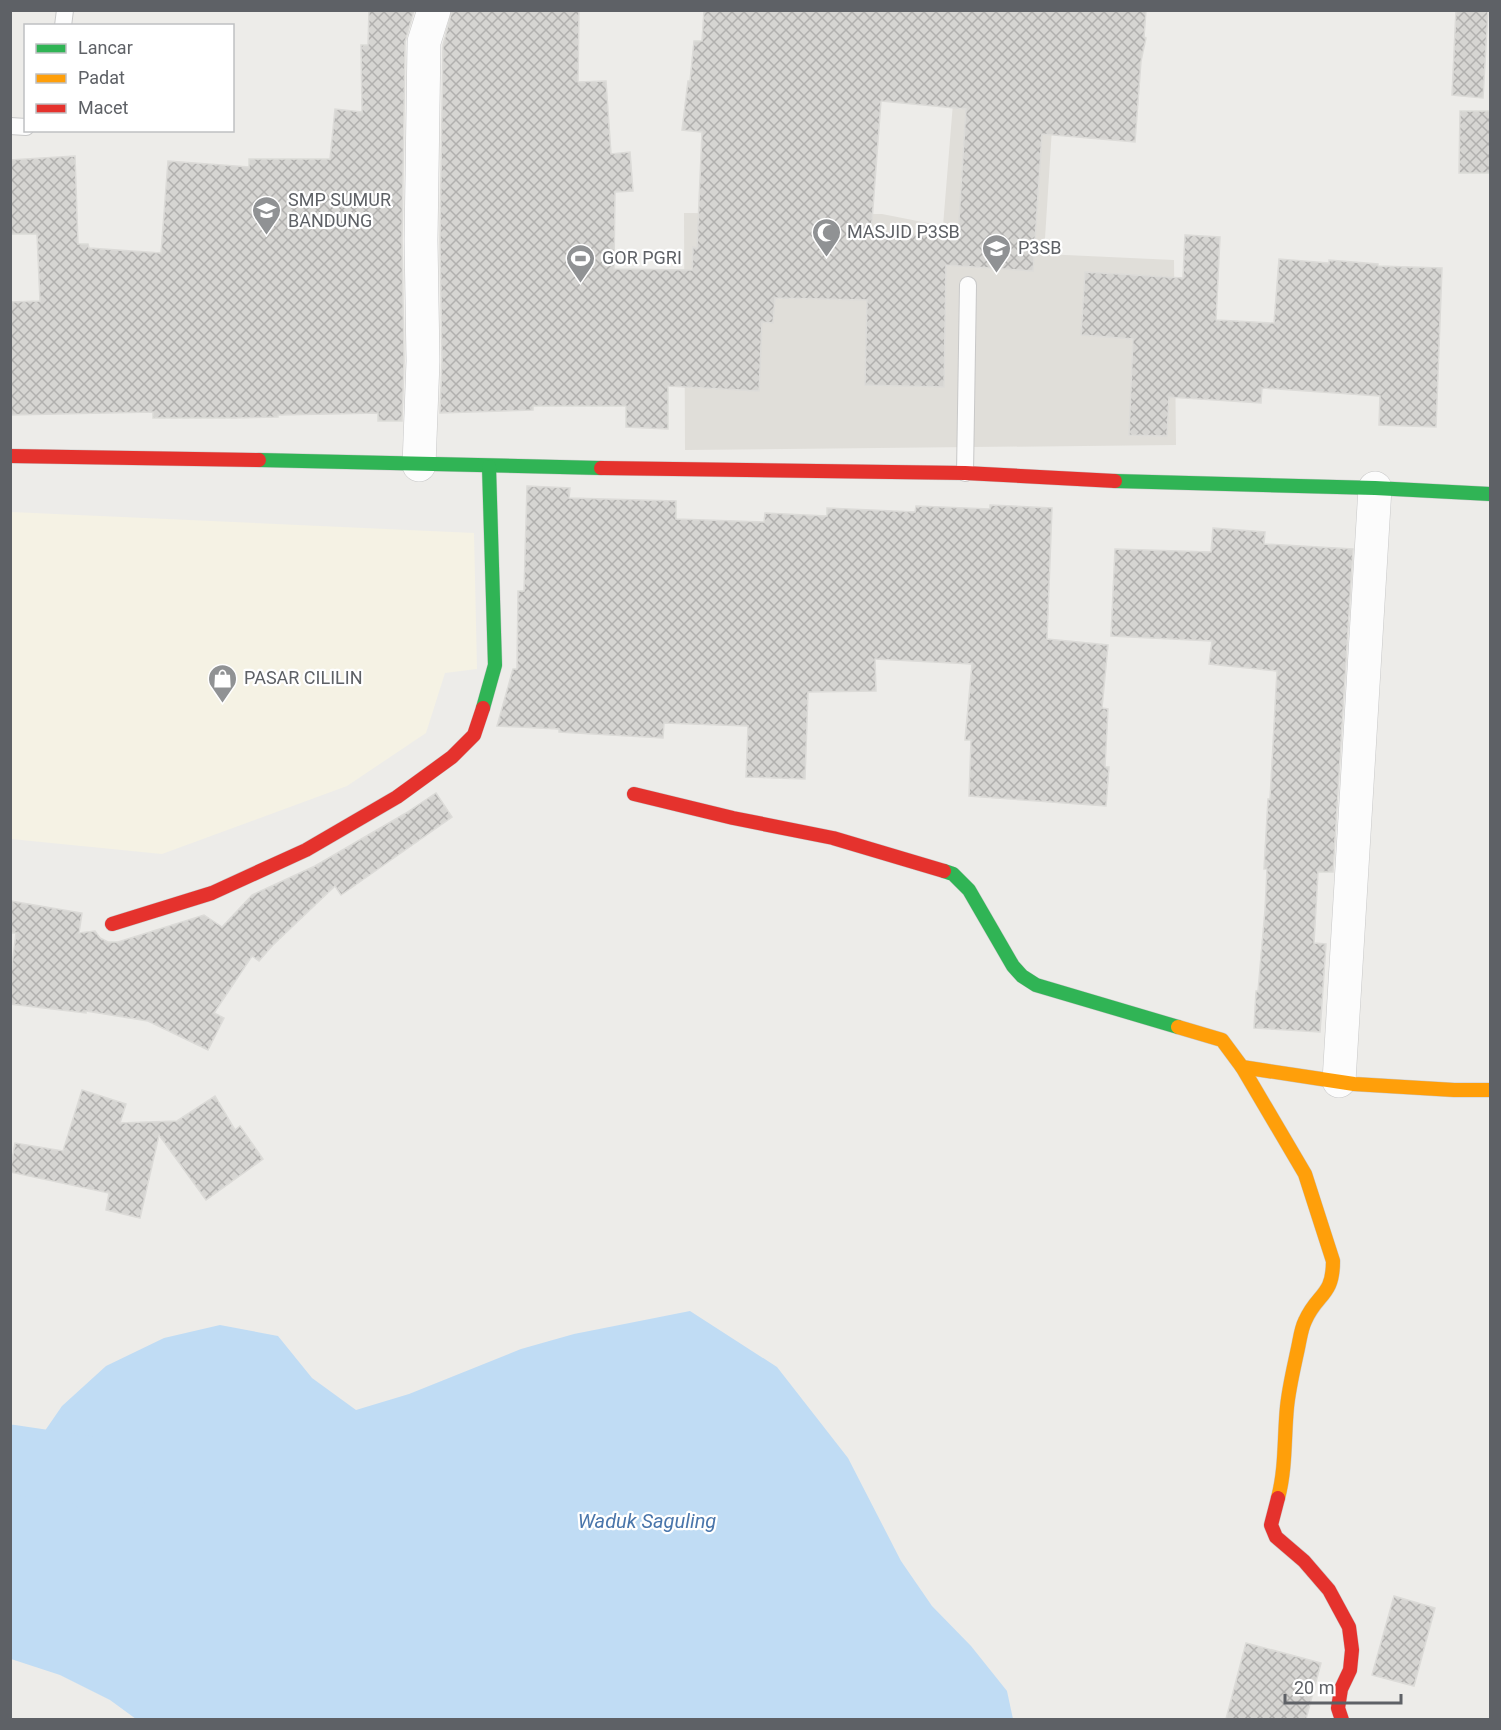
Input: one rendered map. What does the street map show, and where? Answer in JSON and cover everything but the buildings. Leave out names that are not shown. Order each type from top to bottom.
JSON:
[{"type":"street","points":[[419,465],[423,361],[420,240],[424,42],[434,10]]},
{"type":"street","points":[[10,456],[190,458],[489,467],[965,473],[1109,481],[1375,488],[1491,494]]},
{"type":"street","points":[[112,924],[212,893],[306,850],[397,797],[428,776],[474,735],[495,665],[489,467]]},
{"type":"street","points":[[1340,1081],[1375,488]]},
{"type":"street","points":[[634,794],[733,818],[833,838],[953,874],[969,890],[1013,966],[1036,986],[1222,1040],[1242,1066],[1305,1174],[1333,1261],[1333,1276],[1326,1294],[1313,1305],[1304,1323],[1295,1361],[1287,1405],[1280,1491],[1271,1525],[1276,1537],[1304,1561],[1329,1590],[1349,1628],[1352,1650],[1350,1670],[1341,1689],[1338,1708],[1342,1719]]},
{"type":"street","points":[[1242,1066],[1340,1081],[1454,1090],[1491,1090]]},
{"type":"lane","points":[[965,473],[968,285]]},
{"type":"shaded area","name":"P3SB","points":[[953,103],[1053,113],[1044,254],[1174,260],[1176,445],[685,450],[684,213],[882,214],[943,226]],"holes":[[[694,247],[730,250],[691,286]],[[777,267],[773,322],[733,320]],[[1085,272],[1166,277],[1162,341],[1081,335]],[[867,314],[945,317],[944,387]],[[1169,384],[1167,436],[1129,435]]]},
{"type":"shaded area","name":"PASAR CILILIN","points":[[11,512],[474,533],[477,669],[445,673],[426,733],[347,786],[162,854],[11,839]]},
{"type":"water","name":"Waduk Saguling","points":[[690,1311],[777,1367],[848,1458],[901,1561],[932,1606],[971,1646],[1007,1691],[1013,1719],[136,1719],[110,1700],[60,1675],[11,1659],[11,1480],[62,1406],[106,1366],[164,1338],[220,1325],[278,1336],[312,1378],[356,1410],[409,1394],[521,1349],[574,1334]]},
{"type":"waterway","points":[[10,1459],[84,1470],[113,1489]]},
{"type":"traffic: fast","points":[[259,460],[601,468]]},
{"type":"traffic: fast","points":[[483,708],[495,665],[489,467]]},
{"type":"traffic: fast","points":[[1115,481],[1375,488],[1490,494]]},
{"type":"traffic: fast","points":[[944,871],[953,874],[969,890],[1013,966],[1022,976],[1036,985],[1178,1027]]},
{"type":"traffic: slow","points":[[1178,1027],[1222,1040],[1242,1067],[1354,1084],[1490,1090]]},
{"type":"traffic: slow","points":[[1242,1067],[1305,1174],[1333,1261],[1330,1282],[1310,1312],[1301,1334],[1288,1400],[1284,1464],[1278,1498]]},
{"type":"traffic: jam","points":[[10,456],[259,460]]},
{"type":"traffic: jam","points":[[601,468],[965,473],[1115,481]]},
{"type":"traffic: jam","points":[[112,924],[212,893],[306,850],[397,797],[452,757],[474,735],[483,708]]},
{"type":"traffic: jam","points":[[634,794],[733,818],[833,838],[944,871]]},
{"type":"traffic: jam","points":[[1278,1498],[1271,1525],[1276,1537],[1304,1561],[1329,1590],[1349,1627],[1352,1650],[1350,1670],[1341,1689],[1338,1708],[1342,1720]]},
{"type":"place","name":"SMP SUMUR BANDUNG","points":[[267,236]]},
{"type":"place","name":"MASJID P3SB","points":[[826,258]]},
{"type":"place","name":"P3SB","points":[[997,274]]},
{"type":"place","name":"GOR PGRI","points":[[581,284]]},
{"type":"place","name":"PASAR CILILIN","points":[[223,704]]}]
